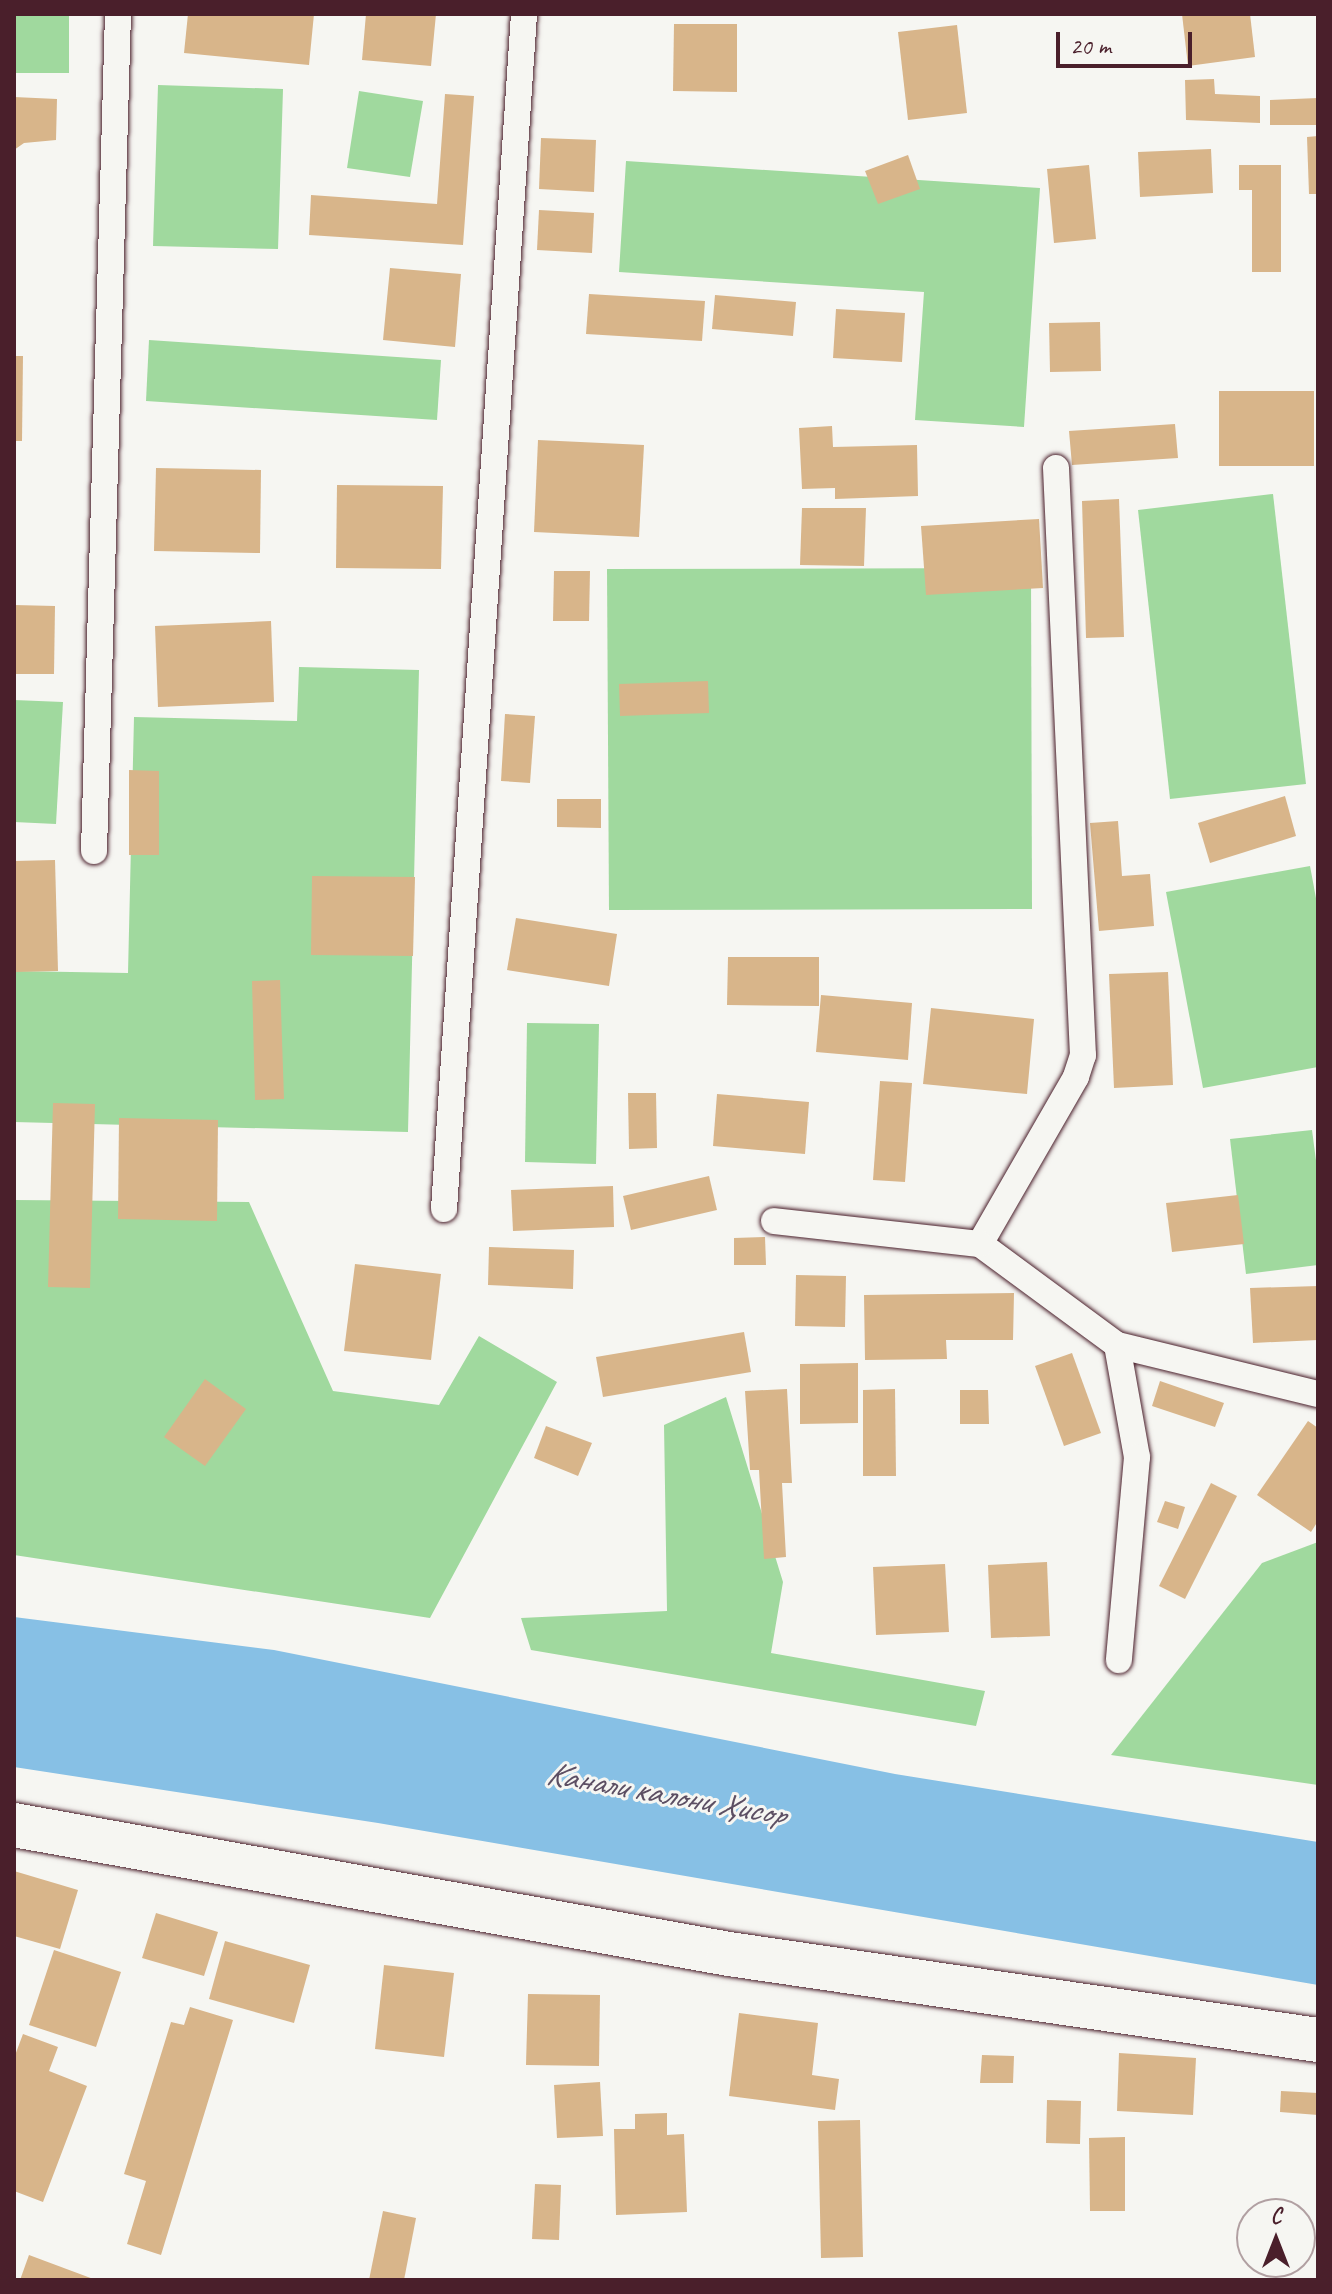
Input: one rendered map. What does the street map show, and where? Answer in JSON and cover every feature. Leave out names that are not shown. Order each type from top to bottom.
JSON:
[{"type":"street","points":[[14,1825],[729,1954],[1318,2040]]},
{"type":"lane","points":[[94,851],[118,14]]},
{"type":"lane","points":[[444,1209],[524,14]]},
{"type":"lane","points":[[980,1244],[1076,1077],[1083,1055],[1056,468]]},
{"type":"lane","points":[[774,1221],[980,1244],[1117,1345],[1318,1394]]},
{"type":"lane","points":[[1117,1345],[1137,1457],[1119,1660]]},
{"type":"green space","points":[[14,14],[69,14],[69,73],[14,73]]},
{"type":"green space","points":[[158,85],[283,89],[278,249],[153,246]]},
{"type":"green space","points":[[359,91],[423,101],[410,177],[347,168]]},
{"type":"green space","points":[[626,161],[1040,188],[1024,427],[915,420],[924,292],[619,272]]},
{"type":"green space","points":[[149,340],[441,360],[437,420],[146,401]]},
{"type":"green space","points":[[1273,494],[1306,784],[1170,799],[1138,510]]},
{"type":"green space","points":[[1031,568],[1032,909],[609,910],[607,569]]},
{"type":"green space","points":[[299,667],[419,670],[408,1132],[14,1122],[14,971],[128,973],[134,717],[297,721]]},
{"type":"green space","points":[[14,700],[63,702],[56,824],[14,822]]},
{"type":"green space","points":[[1310,866],[1318,909],[1318,1067],[1203,1088],[1166,892]]},
{"type":"green space","points":[[527,1023],[599,1024],[596,1164],[525,1162]]},
{"type":"green space","points":[[1312,1130],[1318,1176],[1318,1265],[1246,1274],[1230,1139]]},
{"type":"green space","points":[[14,1200],[249,1202],[333,1391],[439,1405],[479,1336],[557,1382],[430,1618],[14,1555]]},
{"type":"green space","points":[[726,1397],[783,1582],[771,1653],[985,1691],[976,1726],[531,1650],[521,1618],[667,1611],[664,1425]]},
{"type":"green space","points":[[1318,1542],[1318,1785],[1111,1755],[1262,1563]]},
{"type":"water","name":"Канали калони Ҳисор","points":[[14,1617],[274,1650],[895,1774],[1318,1842],[1318,1985],[378,1823],[14,1767]]},
{"type":"building","points":[[188,14],[314,14],[309,65],[184,53]]},
{"type":"building","points":[[366,14],[436,14],[431,66],[362,60]]},
{"type":"building","points":[[1182,14],[1250,14],[1255,57],[1188,66]]},
{"type":"building","points":[[674,24],[737,24],[737,92],[673,91]]},
{"type":"building","points":[[957,25],[967,113],[908,120],[898,32]]},
{"type":"building","points":[[1214,79],[1215,94],[1260,96],[1260,123],[1186,120],[1185,80]]},
{"type":"building","points":[[445,94],[474,96],[463,245],[309,235],[311,195],[437,204]]},
{"type":"building","points":[[14,97],[57,99],[56,140],[24,143],[14,150]]},
{"type":"building","points":[[1318,98],[1318,125],[1270,125],[1270,100]]},
{"type":"building","points":[[1318,136],[1318,194],[1309,194],[1307,137]]},
{"type":"building","points":[[541,138],[596,140],[594,192],[539,189]]},
{"type":"building","points":[[1211,149],[1213,193],[1140,197],[1138,152]]},
{"type":"building","points":[[908,155],[920,189],[878,204],[865,171]]},
{"type":"building","points":[[1089,165],[1096,239],[1054,243],[1047,169]]},
{"type":"building","points":[[1239,165],[1281,165],[1281,272],[1252,272],[1252,190],[1239,190]]},
{"type":"building","points":[[539,210],[594,213],[592,253],[537,250]]},
{"type":"building","points":[[390,268],[461,274],[455,347],[383,340]]},
{"type":"building","points":[[589,294],[705,301],[702,341],[586,334]]},
{"type":"building","points":[[715,295],[796,302],[793,336],[712,329]]},
{"type":"building","points":[[836,309],[905,313],[902,362],[833,358]]},
{"type":"building","points":[[1100,322],[1101,371],[1050,372],[1049,323]]},
{"type":"building","points":[[14,356],[23,356],[22,441],[14,441]]},
{"type":"building","points":[[1219,391],[1314,391],[1314,466],[1219,466]]},
{"type":"building","points":[[1175,424],[1178,458],[1072,465],[1069,431]]},
{"type":"building","points":[[832,426],[833,447],[917,445],[918,496],[835,499],[835,488],[802,489],[799,428]]},
{"type":"building","points":[[538,440],[644,445],[639,537],[534,532]]},
{"type":"building","points":[[156,468],[261,470],[260,553],[154,551]]},
{"type":"building","points":[[337,485],[443,486],[441,569],[336,568]]},
{"type":"building","points":[[1119,499],[1124,637],[1086,638],[1082,501]]},
{"type":"building","points":[[802,508],[866,508],[864,566],[800,565]]},
{"type":"building","points":[[1039,519],[1043,588],[926,595],[921,526]]},
{"type":"building","points":[[554,571],[590,571],[589,621],[553,621]]},
{"type":"building","points":[[14,605],[55,606],[54,674],[14,674]]},
{"type":"building","points":[[271,621],[274,702],[158,707],[155,626]]},
{"type":"building","points":[[708,681],[709,713],[620,716],[619,684]]},
{"type":"building","points":[[505,714],[535,716],[530,783],[501,781]]},
{"type":"building","points":[[129,770],[159,771],[159,855],[129,855]]},
{"type":"building","points":[[1285,796],[1296,836],[1210,863],[1198,823]]},
{"type":"building","points":[[557,799],[601,799],[601,828],[557,827]]},
{"type":"building","points":[[1118,821],[1122,876],[1150,874],[1154,926],[1099,931],[1090,823]]},
{"type":"building","points":[[55,860],[58,971],[14,972],[14,861]]},
{"type":"building","points":[[312,876],[415,877],[413,956],[311,955]]},
{"type":"building","points":[[516,918],[617,934],[609,986],[507,970]]},
{"type":"building","points":[[728,957],[819,957],[819,1006],[727,1005]]},
{"type":"building","points":[[1168,972],[1173,1085],[1114,1088],[1109,974]]},
{"type":"building","points":[[280,980],[284,1099],[255,1100],[252,981]]},
{"type":"building","points":[[821,995],[912,1003],[908,1060],[816,1052]]},
{"type":"building","points":[[931,1008],[1034,1019],[1027,1094],[923,1084]]},
{"type":"building","points":[[880,1081],[912,1083],[905,1182],[873,1180]]},
{"type":"building","points":[[628,1093],[656,1093],[657,1148],[629,1149]]},
{"type":"building","points":[[717,1094],[809,1102],[805,1154],[713,1146]]},
{"type":"building","points":[[53,1103],[95,1104],[90,1288],[48,1287]]},
{"type":"building","points":[[119,1118],[218,1120],[217,1221],[118,1219]]},
{"type":"building","points":[[709,1176],[717,1210],[631,1230],[623,1196]]},
{"type":"building","points":[[613,1186],[614,1227],[513,1231],[511,1190]]},
{"type":"building","points":[[1238,1195],[1244,1244],[1172,1252],[1166,1203]]},
{"type":"building","points":[[765,1237],[766,1265],[734,1265],[734,1238]]},
{"type":"building","points":[[489,1247],[574,1250],[573,1289],[488,1285]]},
{"type":"building","points":[[355,1264],[441,1274],[431,1360],[344,1351]]},
{"type":"building","points":[[796,1275],[846,1276],[845,1327],[795,1326]]},
{"type":"building","points":[[1318,1286],[1318,1340],[1253,1343],[1250,1288]]},
{"type":"building","points":[[1014,1293],[1013,1340],[946,1340],[947,1359],[865,1360],[864,1295]]},
{"type":"building","points":[[744,1332],[751,1372],[603,1397],[596,1357]]},
{"type":"building","points":[[1072,1353],[1101,1433],[1064,1446],[1035,1366]]},
{"type":"building","points":[[858,1363],[858,1423],[800,1424],[800,1364]]},
{"type":"building","points":[[205,1379],[246,1409],[205,1466],[164,1437]]},
{"type":"building","points":[[1160,1381],[1224,1403],[1215,1427],[1152,1406]]},
{"type":"building","points":[[787,1389],[792,1483],[782,1483],[786,1557],[764,1559],[759,1470],[750,1470],[745,1391]]},
{"type":"building","points":[[895,1389],[896,1476],[863,1476],[863,1390]]},
{"type":"building","points":[[960,1390],[988,1390],[989,1424],[960,1424]]},
{"type":"building","points":[[1308,1421],[1318,1428],[1318,1521],[1311,1532],[1257,1495]]},
{"type":"building","points":[[546,1426],[592,1443],[578,1476],[534,1458]]},
{"type":"building","points":[[1211,1483],[1237,1496],[1185,1599],[1159,1586]]},
{"type":"building","points":[[1165,1501],[1185,1507],[1178,1529],[1157,1522]]},
{"type":"building","points":[[1047,1562],[1050,1636],[991,1638],[988,1565]]},
{"type":"building","points":[[945,1564],[949,1632],[876,1635],[873,1567]]},
{"type":"building","points":[[14,1871],[78,1890],[60,1949],[14,1936]]},
{"type":"building","points":[[156,1913],[218,1932],[204,1976],[142,1958]]},
{"type":"building","points":[[225,1941],[310,1965],[294,2023],[209,1999]]},
{"type":"building","points":[[54,1950],[121,1972],[96,2047],[29,2025]]},
{"type":"building","points":[[384,1965],[454,1973],[444,2057],[375,2049]]},
{"type":"building","points":[[528,1994],[600,1995],[599,2066],[526,2065]]},
{"type":"building","points":[[190,2007],[233,2020],[161,2255],[127,2244],[146,2181],[124,2174],[171,2022],[184,2025]]},
{"type":"building","points":[[739,2013],[818,2023],[812,2075],[839,2079],[835,2110],[729,2096]]},
{"type":"building","points":[[23,2034],[58,2047],[49,2071],[87,2086],[43,2202],[14,2191],[14,2058]]},
{"type":"building","points":[[1119,2053],[1196,2058],[1193,2115],[1117,2111]]},
{"type":"building","points":[[982,2055],[1014,2056],[1013,2083],[980,2083]]},
{"type":"building","points":[[600,2082],[603,2136],[557,2138],[554,2085]]},
{"type":"building","points":[[1281,2091],[1318,2093],[1318,2115],[1280,2112]]},
{"type":"building","points":[[1047,2100],[1081,2101],[1080,2144],[1046,2143]]},
{"type":"building","points":[[667,2113],[667,2135],[684,2134],[687,2212],[616,2215],[614,2129],[635,2129],[635,2114]]},
{"type":"building","points":[[860,2120],[863,2257],[821,2258],[818,2121]]},
{"type":"building","points":[[1125,2137],[1125,2211],[1090,2211],[1089,2138]]},
{"type":"building","points":[[535,2184],[561,2185],[559,2240],[532,2239]]},
{"type":"building","points":[[383,2211],[416,2218],[404,2280],[369,2280]]},
{"type":"building","points":[[29,2255],[96,2280],[20,2280]]}]
